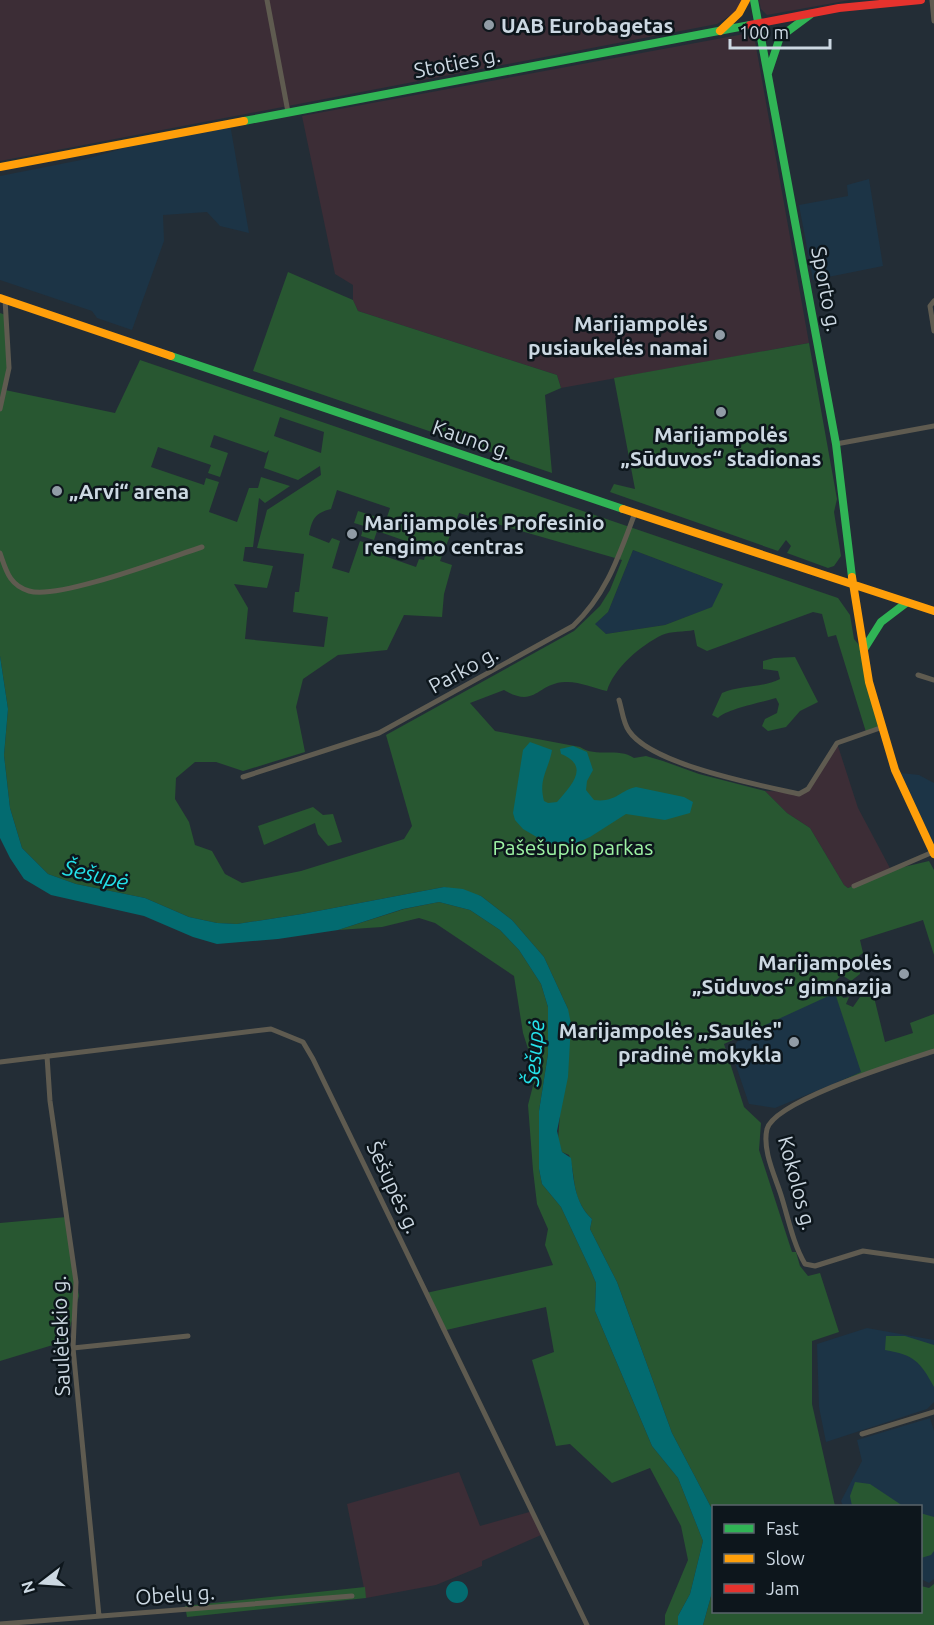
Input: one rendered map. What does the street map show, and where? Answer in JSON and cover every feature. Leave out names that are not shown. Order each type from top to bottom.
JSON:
[{"type":"main road","points":[[719,32],[739,14],[746,0]]},
{"type":"main road","name":"Sporto g.","points":[[754,0],[836,444],[863,650],[880,728],[900,784],[933,853]]},
{"type":"main road","name":"Stoties g.","points":[[0,167],[812,13],[882,2],[921,0]]},
{"type":"main road","points":[[767,77],[777,39],[783,32],[812,13]]},
{"type":"main road","name":"Kauno g.","points":[[2,299],[635,513],[934,611]]},
{"type":"main road","points":[[863,650],[877,624],[888,613],[906,603]]},
{"type":"street","points":[[267,0],[288,112]]},
{"type":"street","points":[[932,0],[934,21]]},
{"type":"street","points":[[0,409],[9,368],[2,299]]},
{"type":"street","points":[[934,301],[930,306],[934,331]]},
{"type":"street","points":[[836,444],[934,426]]},
{"type":"street","name":"Parko g.","points":[[243,777],[379,733],[573,626],[597,600],[608,582],[635,513]]},
{"type":"street","points":[[0,553],[8,578],[18,586],[30,591],[55,593],[202,547]]},
{"type":"street","points":[[918,675],[934,680]]},
{"type":"street","points":[[619,700],[627,729],[633,736],[664,755],[699,769],[799,794],[808,789],[837,743],[880,728]]},
{"type":"street","points":[[854,886],[933,853]]},
{"type":"street","name":"Šešupės g.","points":[[0,1062],[170,1039],[271,1029],[303,1042],[350,1133],[442,1331],[586,1625]]},
{"type":"street","name":"Kokolos g.","points":[[934,1051],[864,1074],[796,1103],[773,1118],[767,1130],[766,1141],[805,1264],[815,1266],[868,1251],[934,1261]]},
{"type":"street","name":"Saulėtekio g.","points":[[47,1056],[50,1101],[76,1282],[73,1348],[99,1616]]},
{"type":"street","points":[[73,1348],[188,1336]]},
{"type":"street","points":[[862,1434],[934,1412]]},
{"type":"street","name":"Obelų g.","points":[[0,1624],[352,1596]]},
{"type":"shaded area","points":[[0,0],[743,0],[740,9],[717,24],[0,161]]},
{"type":"shaded area","points":[[759,0],[850,0],[767,15],[761,9]]},
{"type":"shaded area","points":[[744,34],[751,36],[755,41],[809,343],[561,388],[557,375],[358,311],[353,300],[353,285],[335,274],[302,116]]},
{"type":"shaded area","points":[[230,124],[249,233],[220,226],[207,212],[163,215],[164,241],[132,330],[97,318],[92,311],[0,280],[0,176],[86,159],[174,134]]},
{"type":"shaded area","points":[[869,179],[883,266],[813,280],[799,205],[848,196],[847,185]]},
{"type":"shaded area","points":[[633,550],[723,584],[713,607],[665,625],[606,634],[594,624],[608,612]]},
{"type":"shaded area","points":[[837,743],[858,808],[891,870],[848,888],[810,828],[787,813],[765,791],[804,792]]},
{"type":"shaded area","points":[[901,773],[919,775],[934,783],[934,845]]},
{"type":"shaded area","name":"Marijampolės ,,Saulės\" pradinė mokykla","points":[[835,992],[862,1072],[775,1108],[749,1104],[731,1051],[743,1033]]},
{"type":"shaded area","points":[[867,1328],[934,1340],[934,1402],[927,1409],[826,1442],[819,1407],[817,1344]]},
{"type":"shaded area","points":[[930,1418],[934,1431],[934,1579],[929,1583],[922,1580],[922,1505],[843,1505],[841,1501],[862,1461],[857,1440]]},
{"type":"shaded area","points":[[459,1472],[480,1526],[533,1511],[541,1535],[482,1561],[482,1566],[436,1585],[366,1598],[347,1504]]},
{"type":"green space","points":[[288,272],[353,300],[358,311],[557,375],[561,388],[545,395],[552,473],[253,371]]},
{"type":"green space","name":"Pašešupio parkas","points":[[0,313],[6,315],[9,368],[5,390],[115,413],[140,360],[838,598],[850,615],[854,639],[863,650],[880,728],[866,732],[836,635],[828,637],[822,614],[813,612],[707,651],[697,646],[694,630],[662,635],[629,658],[615,674],[607,691],[565,682],[548,686],[530,696],[523,697],[504,690],[470,703],[495,731],[580,747],[593,752],[621,753],[634,758],[646,756],[699,774],[765,791],[787,813],[810,828],[848,888],[891,870],[929,861],[934,870],[934,955],[923,920],[860,940],[863,953],[859,956],[860,974],[851,981],[842,975],[832,984],[835,988],[843,984],[846,987],[840,989],[843,998],[849,997],[846,1004],[853,1007],[860,997],[874,997],[885,1042],[913,1033],[910,1023],[934,1014],[934,1051],[839,1082],[861,1072],[835,993],[724,1044],[744,1107],[761,1123],[759,1150],[792,1252],[796,1252],[800,1266],[808,1276],[820,1273],[839,1332],[812,1341],[812,1404],[835,1505],[712,1505],[712,1509],[672,1433],[617,1282],[590,1229],[592,1219],[577,1195],[569,1155],[562,1152],[558,1140],[568,1009],[544,957],[512,920],[481,896],[444,887],[302,914],[237,924],[217,923],[189,917],[145,898],[76,884],[48,874],[22,848],[10,808],[4,755],[8,709],[0,656]],"holes":[[[280,417],[324,432],[321,453],[274,436]],[[214,435],[266,453],[269,450],[264,468],[298,480],[320,466],[321,475],[267,510],[257,548],[304,554],[299,592],[295,592],[293,612],[328,617],[324,647],[245,639],[248,608],[234,584],[267,588],[273,566],[243,561],[245,547],[253,547],[259,498],[265,503],[290,486],[261,477],[258,488],[249,488],[237,522],[209,512],[219,482],[206,478],[204,485],[151,467],[158,447],[211,465],[208,473],[220,477],[228,453],[210,447]],[[337,490],[390,508],[386,520],[358,511],[354,523],[364,526],[361,536],[374,540],[377,531],[423,547],[421,555],[425,556],[424,560],[419,559],[416,567],[370,551],[372,545],[360,541],[349,573],[332,568],[340,541],[332,538],[329,543],[309,535],[315,518],[321,512],[331,509]],[[459,513],[622,560],[610,590],[600,606],[574,631],[386,735],[412,826],[404,839],[301,871],[242,883],[225,874],[212,851],[195,845],[189,822],[175,799],[176,778],[195,762],[216,762],[243,771],[305,752],[296,707],[303,679],[338,655],[387,650],[404,615],[442,617],[444,594],[452,565],[440,561]],[[633,550],[723,584],[712,607],[665,625],[606,634],[595,624],[608,612]]]},
{"type":"green space","name":"Marijampolės „Sūduvos“ stadionas","points":[[809,343],[837,499],[834,512],[841,556],[834,566],[828,568],[787,553],[791,546],[786,540],[778,551],[610,492],[614,484],[635,489],[614,378]]},
{"type":"green space","points":[[795,657],[818,702],[800,711],[786,727],[768,731],[762,726],[765,719],[777,713],[779,704],[776,698],[736,709],[718,718],[712,715],[722,693],[780,679],[778,671],[763,669],[763,661]]},
{"type":"green space","points":[[313,807],[323,815],[333,814],[342,842],[328,846],[318,834],[315,823],[264,845],[258,826]]},
{"type":"green space","points":[[439,902],[470,910],[500,930],[519,950],[541,984],[548,1007],[548,1054],[539,1111],[539,1169],[542,1184],[561,1207],[591,1271],[596,1283],[595,1311],[652,1446],[678,1478],[703,1541],[690,1594],[678,1616],[678,1625],[665,1625],[665,1615],[688,1560],[681,1526],[650,1468],[612,1483],[570,1444],[556,1446],[532,1360],[554,1352],[546,1307],[442,1331],[426,1293],[553,1265],[545,1245],[548,1229],[537,1204],[533,1170],[528,1105],[536,1074],[523,1033],[514,976],[435,923],[419,918],[382,927],[338,930],[404,909]]},
{"type":"green space","points":[[67,1217],[79,1296],[66,1341],[0,1361],[0,1223]]},
{"type":"green space","points":[[886,1336],[905,1336],[934,1345],[934,1387],[925,1371],[910,1357],[885,1350]]},
{"type":"green space","points":[[855,1482],[870,1484],[902,1505],[852,1505],[850,1496]]},
{"type":"green space","points":[[922,1514],[934,1517],[934,1551],[931,1555],[922,1558]]},
{"type":"green space","points":[[934,1584],[934,1625],[703,1625],[712,1593],[712,1613],[922,1613],[922,1586],[929,1588]]},
{"type":"green space","points":[[365,1587],[366,1598],[187,1617],[185,1606]]},
{"type":"water","points":[[0,656],[8,709],[4,755],[10,808],[22,848],[48,874],[76,884],[145,898],[189,917],[217,923],[237,924],[302,914],[444,887],[463,889],[481,896],[512,920],[544,957],[568,1009],[571,1024],[568,1077],[557,1131],[562,1152],[571,1158],[578,1198],[592,1219],[590,1229],[617,1282],[672,1433],[712,1509],[712,1593],[703,1625],[678,1625],[678,1616],[690,1594],[703,1541],[678,1478],[652,1446],[595,1311],[596,1283],[591,1271],[561,1207],[542,1184],[539,1169],[539,1111],[548,1054],[548,1007],[541,984],[519,950],[500,930],[470,910],[439,902],[403,909],[338,930],[278,939],[217,944],[193,937],[144,916],[51,895],[24,879],[0,838]]},
{"type":"water","points":[[530,742],[552,750],[542,786],[544,801],[548,803],[557,802],[576,776],[575,764],[561,754],[560,749],[573,746],[587,752],[593,770],[587,781],[586,790],[594,800],[607,800],[636,787],[684,797],[693,802],[690,813],[665,820],[626,814],[590,837],[574,844],[547,843],[523,829],[515,820],[513,813],[523,750]]},
{"type":"water","points":[[457,1581],[465,1584],[468,1592],[465,1600],[457,1603],[449,1600],[446,1592],[449,1584]]},
{"type":"traffic: fast","points":[[754,0],[836,444],[852,577]]},
{"type":"traffic: fast","points":[[768,73],[780,37],[811,14]]},
{"type":"traffic: fast","points":[[244,121],[750,25]]},
{"type":"traffic: fast","points":[[171,356],[623,509]]},
{"type":"traffic: fast","points":[[864,649],[881,622],[906,603]]},
{"type":"traffic: slow","points":[[720,31],[739,13],[746,0]]},
{"type":"traffic: slow","points":[[0,167],[244,121]]},
{"type":"traffic: slow","points":[[0,298],[171,356]]},
{"type":"traffic: slow","points":[[623,509],[934,611]]},
{"type":"traffic: slow","points":[[852,577],[869,682],[895,770],[934,854]]},
{"type":"traffic: jam","points":[[750,25],[839,8],[921,0]]},
{"type":"place","name":"UAB Eurobagetas","points":[[489,25]]},
{"type":"place","name":"Marijampolės pusiaukelės namai","points":[[720,335]]},
{"type":"place","name":"Marijampolės „Sūduvos“ stadionas","points":[[721,412]]},
{"type":"place","name":"„Arvi“ arena","points":[[57,491]]},
{"type":"place","name":"Marijampolės Profesinio rengimo centras","points":[[352,534]]},
{"type":"place","name":"Marijampolės „Sūduvos“ gimnazija","points":[[904,974]]},
{"type":"place","name":"Marijampolės ,,Saulės\" pradinė mokykla","points":[[794,1042]]},
{"type":"water label","name":"Šešupė","points":[[96,874]]},
{"type":"water label","name":"Šešupė","points":[[533,1053]]}]
